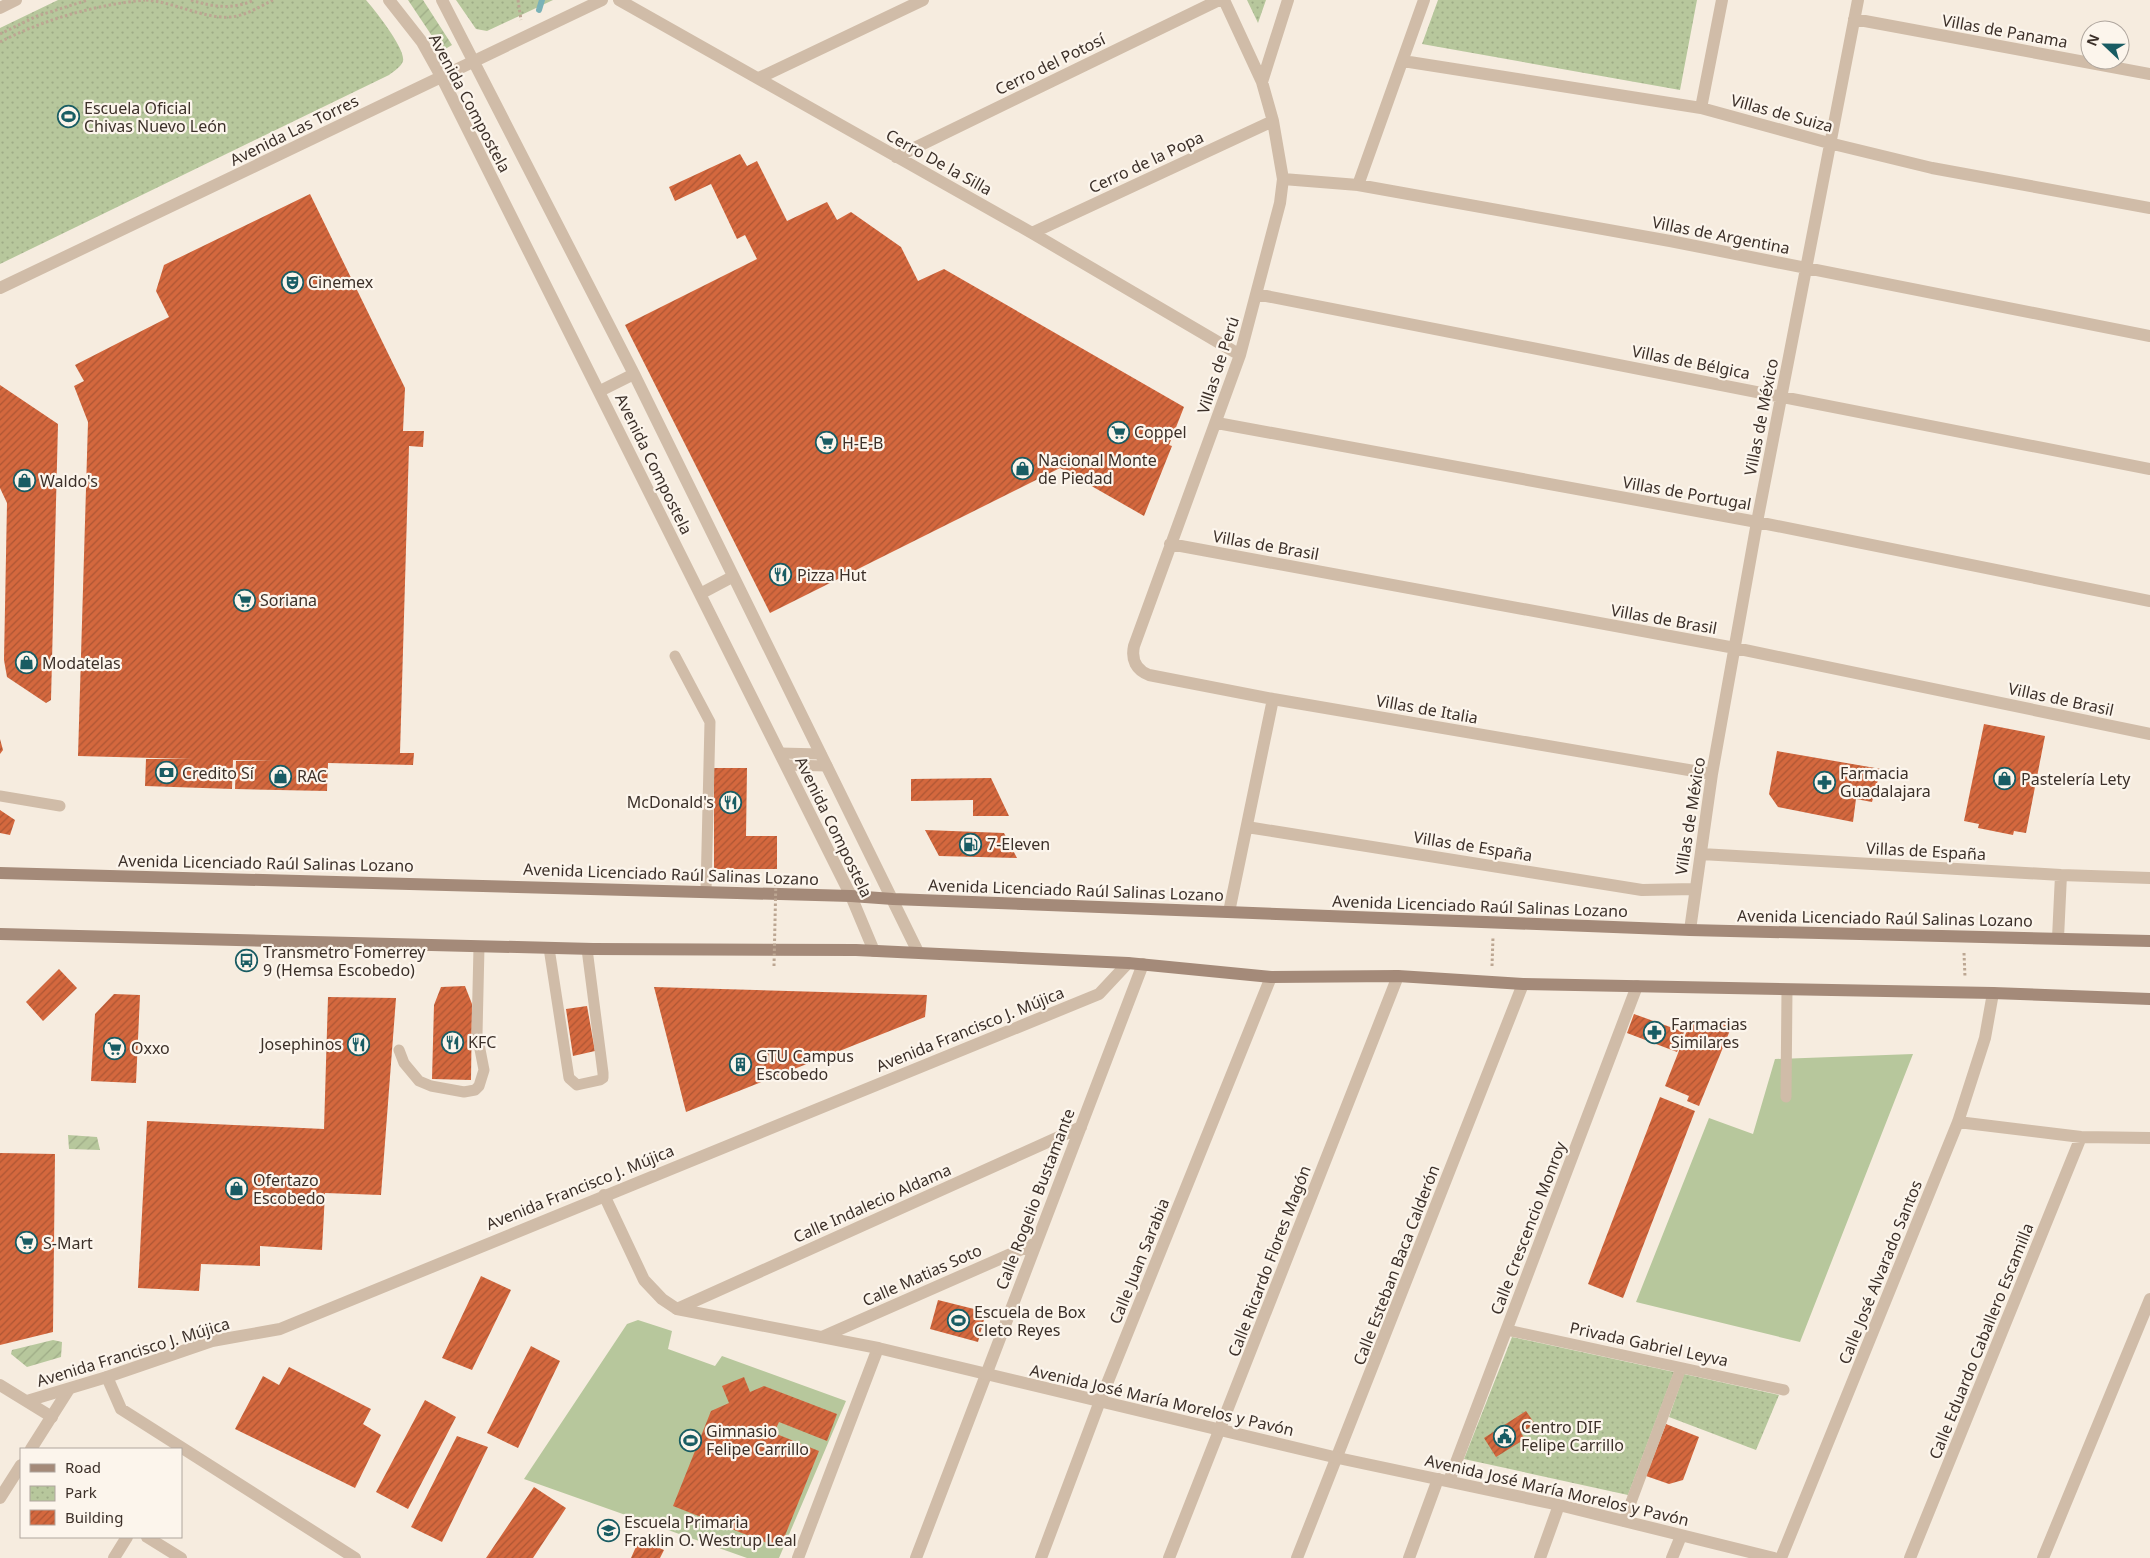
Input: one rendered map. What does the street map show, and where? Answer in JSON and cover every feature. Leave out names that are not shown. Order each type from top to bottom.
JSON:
[{"type":"main road","name":"Avenida Licenciado Raúl Salinas Lozano","points":[[0,873],[706,891],[1690,930],[2150,941]]},
{"type":"main road","points":[[0,934],[153,940],[479,947],[918,952],[1143,964],[1271,977],[1398,976],[1523,984],[1965,992],[2150,999]]},
{"type":"street","points":[[0,8],[16,0]]},
{"type":"street","name":"Avenida Compostela","points":[[389,0],[422,42],[442,78],[851,896],[874,951]]},
{"type":"street","name":"Avenida Compostela","points":[[442,0],[634,374],[732,577],[918,952]]},
{"type":"street","name":"Avenida Las Torres","points":[[0,288],[602,0]]},
{"type":"street","name":"Cerro De la Silla","points":[[619,0],[1032,233],[1240,355]]},
{"type":"street","points":[[759,78],[923,0]]},
{"type":"street","name":"Cerro del Potosí","points":[[896,157],[1219,0]]},
{"type":"street","points":[[1224,0],[1262,82],[1273,121],[1284,179]]},
{"type":"street","points":[[1262,82],[1288,0]]},
{"type":"street","points":[[1358,185],[1424,0]]},
{"type":"street","points":[[1701,108],[1722,0]]},
{"type":"street","name":"Villas de México","points":[[1690,930],[1712,774],[1757,522],[1858,0]]},
{"type":"street","name":"Villas de Panama","points":[[1854,19],[2150,74]]},
{"type":"street","name":"Villas de Suiza","points":[[1403,61],[1701,108],[1829,143],[1932,168],[2150,208]]},
{"type":"street","name":"Cerro de la Popa","points":[[1032,233],[1273,121]]},
{"type":"street","name":"Villas de Argentina","points":[[1284,179],[1358,185],[1688,244],[2150,336]]},
{"type":"street","name":"Villas de Perú","points":[[1138,669],[1134,658],[1134,646],[1170,544],[1217,423],[1240,355],[1280,203],[1284,179]]},
{"type":"street","name":"Villas de Bélgica","points":[[1256,294],[2150,469]]},
{"type":"street","points":[[600,391],[634,374]]},
{"type":"street","name":"Villas de Portugal","points":[[1217,423],[1757,522],[2150,601]]},
{"type":"street","name":"Villas de Brasil","points":[[1170,544],[1735,648],[2150,734]]},
{"type":"street","points":[[700,594],[732,577]]},
{"type":"street","name":"Villas de Italia","points":[[1138,669],[1149,675],[1273,699],[1712,774]]},
{"type":"street","points":[[1229,912],[1273,699]]},
{"type":"street","name":"Villas de España","points":[[1246,827],[1642,890],[1695,889]]},
{"type":"street","name":"Villas de España","points":[[1701,854],[2061,875],[2150,878]]},
{"type":"street","points":[[2058,938],[2061,875]]},
{"type":"street","name":"Avenida Francisco J. Mújica","points":[[27,1402],[212,1341],[280,1329],[1099,994],[1128,963]]},
{"type":"street","name":"Calle Rogelio Bustamante","points":[[916,1558],[1143,964]]},
{"type":"street","name":"Calle Ricardo Flores Magón","points":[[1169,1558],[1398,976]]},
{"type":"street","name":"Calle Juan Sarabia","points":[[1041,1558],[1100,1401],[1271,977]]},
{"type":"street","name":"Calle Esteban Baca Calderón","points":[[1297,1558],[1338,1458],[1523,984]]},
{"type":"street","name":"Calle Crescencio Monroy","points":[[1409,1558],[1507,1330],[1637,986]]},
{"type":"street","name":"Calle José Alvarado Santos","points":[[1782,1558],[1958,1122],[1985,1038],[1993,993]]},
{"type":"street","points":[[1958,1122],[2081,1137],[2150,1138]]},
{"type":"street","name":"Calle Indalecio Aldama","points":[[676,1310],[1081,1127]]},
{"type":"street","name":"Calle Eduardo Caballero Escamilla","points":[[1910,1558],[2081,1137]]},
{"type":"street","name":"Avenida José María Morelos y Pavón","points":[[604,1195],[644,1280],[662,1300],[676,1310],[878,1348],[1338,1458],[1559,1505],[1774,1558]]},
{"type":"street","name":"Calle Matias Soto","points":[[822,1337],[1036,1243]]},
{"type":"street","points":[[2043,1558],[2150,1299]]},
{"type":"street","points":[[798,1558],[878,1348]]},
{"type":"street","points":[[107,1377],[121,1409],[355,1558]]},
{"type":"street","points":[[0,1385],[52,1417]]},
{"type":"street","points":[[32,1448],[69,1389]]},
{"type":"street","points":[[0,1498],[20,1467]]},
{"type":"street","points":[[1540,1558],[1559,1505]]},
{"type":"street","points":[[1672,1558],[1681,1536]]},
{"type":"street","points":[[114,1558],[126,1538]]},
{"type":"street","points":[[149,1538],[181,1558]]},
{"type":"lane","points":[[674,656],[710,722],[706,891]]},
{"type":"lane","points":[[780,753],[820,754]]},
{"type":"lane","points":[[786,765],[827,766]]},
{"type":"lane","points":[[0,796],[60,806]]},
{"type":"lane","points":[[400,1050],[404,1063],[419,1081],[431,1086],[464,1092],[475,1090],[479,1086],[484,1070],[477,1034],[479,947]]},
{"type":"lane","points":[[549,948],[569,1078],[577,1085],[603,1078],[586,949]]},
{"type":"lane","points":[[1786,1097],[1787,990]]},
{"type":"lane","name":"Privada Gabriel Leyva","points":[[1507,1330],[1784,1390]]},
{"type":"lane","points":[[1624,1521],[1681,1368]]},
{"type":"path","points":[[0,34],[37,16],[88,0]]},
{"type":"path","points":[[0,42],[30,28],[75,13],[146,0],[169,3],[209,15],[229,17],[249,12],[273,0]]},
{"type":"path","points":[[191,0],[226,7],[254,0]]},
{"type":"path","points":[[518,1],[521,20]]},
{"type":"path","points":[[774,966],[776,877]]},
{"type":"path","points":[[1492,981],[1494,923]]},
{"type":"path","points":[[1964,936],[1965,992]]},
{"type":"green space","points":[[58,0],[366,0],[395,39],[403,55],[403,61],[389,75],[0,264],[0,28]]},
{"type":"green space","points":[[408,0],[423,0],[452,45],[442,51]]},
{"type":"green space","points":[[456,0],[553,0],[487,31],[476,29]]},
{"type":"green space","points":[[1247,0],[1266,0],[1258,23]]},
{"type":"green space","points":[[1438,0],[1697,0],[1680,90],[1422,44]]},
{"type":"green space","points":[[1913,1054],[1800,1342],[1636,1302],[1709,1118],[1753,1134],[1775,1059]]},
{"type":"green space","points":[[68,1135],[97,1137],[100,1150],[69,1149]]},
{"type":"green space","name":"Gimnasio Felipe Carrillo","points":[[638,1320],[672,1331],[668,1349],[715,1366],[722,1356],[846,1401],[779,1558],[747,1558],[524,1479],[627,1324]]},
{"type":"green space","points":[[1512,1337],[1674,1372],[1628,1495],[1464,1459]]},
{"type":"green space","points":[[53,1340],[62,1342],[61,1357],[27,1367],[11,1354],[12,1350]]},
{"type":"green space","points":[[1684,1374],[1779,1395],[1756,1450],[1669,1417]]},
{"type":"building","points":[[740,154],[747,166],[757,161],[787,221],[827,202],[837,220],[851,212],[901,247],[918,281],[944,269],[1184,407],[1169,445],[1172,446],[1144,516],[1060,468],[770,613],[625,325],[757,259],[745,235],[737,239],[711,184],[675,201],[669,187]]},
{"type":"building","name":"Soriana","points":[[310,194],[405,388],[403,431],[424,431],[423,447],[409,446],[400,753],[414,753],[413,765],[328,763],[327,791],[235,789],[236,761],[272,761],[233,760],[232,789],[145,786],[146,759],[192,759],[78,756],[88,422],[74,386],[84,381],[75,365],[169,317],[156,291],[164,265]]},
{"type":"building","points":[[0,385],[58,424],[51,700],[46,703],[7,677],[4,660],[7,503],[0,488]]},
{"type":"building","name":"Pastelería Lety","points":[[1984,724],[2045,736],[2026,833],[2014,831],[2013,835],[1978,828],[1979,824],[1964,821]]},
{"type":"building","points":[[0,739],[3,750],[0,754]]},
{"type":"building","name":"Farmacia Guadalajara","points":[[1777,751],[1881,769],[1872,802],[1856,799],[1853,822],[1778,807],[1769,794]]},
{"type":"building","name":"McDonald's","points":[[714,768],[747,768],[746,836],[777,836],[777,869],[714,869]]},
{"type":"building","points":[[991,778],[1009,816],[973,816],[973,800],[911,801],[911,779]]},
{"type":"building","points":[[0,810],[15,820],[10,835],[0,833]]},
{"type":"building","name":"7-Eleven","points":[[925,830],[1004,833],[1017,858],[939,856]]},
{"type":"building","points":[[59,969],[77,988],[43,1021],[26,1002]]},
{"type":"building","name":"KFC","points":[[465,986],[472,1004],[471,1080],[432,1079],[434,1005],[441,987]]},
{"type":"building","name":"GTU Campus Escobedo","points":[[654,987],[927,995],[925,1017],[686,1112]]},
{"type":"building","name":"Oxxo","points":[[114,994],[140,995],[136,1083],[91,1081],[95,1014]]},
{"type":"building","points":[[328,997],[396,998],[381,1195],[325,1193],[322,1250],[260,1246],[260,1266],[201,1264],[199,1291],[138,1288],[147,1121],[324,1129]]},
{"type":"building","points":[[587,1006],[595,1051],[573,1056],[566,1009]]},
{"type":"building","name":"Farmacias Similares","points":[[1634,1014],[1684,1032],[1677,1052],[1627,1033]]},
{"type":"building","points":[[1690,1023],[1733,1023],[1699,1106],[1687,1101],[1689,1096],[1665,1086]]},
{"type":"building","points":[[1660,1097],[1695,1111],[1623,1298],[1588,1284]]},
{"type":"building","name":"S-Mart","points":[[0,1153],[55,1154],[53,1332],[0,1345]]},
{"type":"building","points":[[481,1276],[511,1290],[472,1370],[442,1358]]},
{"type":"building","name":"Escuela de Box Cleto Reyes","points":[[938,1300],[986,1312],[978,1342],[930,1329]]},
{"type":"building","points":[[531,1346],[560,1361],[518,1448],[487,1433]]},
{"type":"building","points":[[289,1367],[371,1409],[363,1424],[381,1435],[355,1488],[235,1429],[263,1376],[279,1385]]},
{"type":"building","points":[[744,1377],[750,1392],[764,1386],[837,1414],[827,1441],[779,1422],[774,1433],[819,1451],[780,1548],[673,1506],[711,1411],[729,1403],[722,1386]]},
{"type":"building","points":[[425,1400],[456,1417],[408,1509],[376,1492]]},
{"type":"building","name":"Centro DIF Felipe Carrillo","points":[[1526,1411],[1535,1424],[1521,1433],[1525,1439],[1496,1457],[1484,1438]]},
{"type":"building","points":[[1666,1424],[1699,1437],[1683,1480],[1669,1484],[1646,1476]]},
{"type":"building","points":[[457,1436],[488,1447],[442,1542],[411,1527]]},
{"type":"building","points":[[534,1487],[566,1508],[533,1558],[486,1558]]},
{"type":"building","points":[[639,1540],[664,1550],[660,1558],[631,1558]]},
{"type":"waterway","points":[[539,10],[542,0]]},
{"type":"place","name":"Escuela Oficial Chivas Nuevo León","points":[[68,117]]},
{"type":"place","name":"Cinemex","points":[[292,282]]},
{"type":"place","name":"Coppel","points":[[1118,432]]},
{"type":"place","name":"H-E-B","points":[[826,443]]},
{"type":"place","name":"Nacional Monte de Piedad","points":[[1022,469]]},
{"type":"place","name":"Waldo's","points":[[24,481]]},
{"type":"place","name":"Pizza Hut","points":[[781,575]]},
{"type":"place","name":"Soriana","points":[[244,600]]},
{"type":"place","name":"Modatelas","points":[[26,663]]},
{"type":"place","name":"Credito Sí","points":[[166,773]]},
{"type":"place","name":"RAC","points":[[281,776]]},
{"type":"place","name":"Pastelería Lety","points":[[2005,779]]},
{"type":"place","name":"Farmacia Guadalajara","points":[[1824,782]]},
{"type":"place","name":"McDonald's","points":[[730,802]]},
{"type":"place","name":"7-Eleven","points":[[971,844]]},
{"type":"place","name":"Transmetro Fomerrey 9 (Hemsa Escobedo)","points":[[247,961]]},
{"type":"place","name":"Farmacias Similares","points":[[1655,1033]]},
{"type":"place","name":"KFC","points":[[452,1042]]},
{"type":"place","name":"Josephinos","points":[[358,1044]]},
{"type":"place","name":"Oxxo","points":[[115,1048]]},
{"type":"place","name":"GTU Campus Escobedo","points":[[740,1065]]},
{"type":"place","name":"Ofertazo Escobedo","points":[[237,1189]]},
{"type":"place","name":"S-Mart","points":[[27,1243]]},
{"type":"place","name":"Escuela de Box Cleto Reyes","points":[[958,1321]]},
{"type":"place","name":"Centro DIF Felipe Carrillo","points":[[1505,1436]]},
{"type":"place","name":"Gimnasio Felipe Carrillo","points":[[690,1440]]},
{"type":"place","name":"Escuela Primaria Fraklin O. Westrup Leal","points":[[608,1531]]}]
